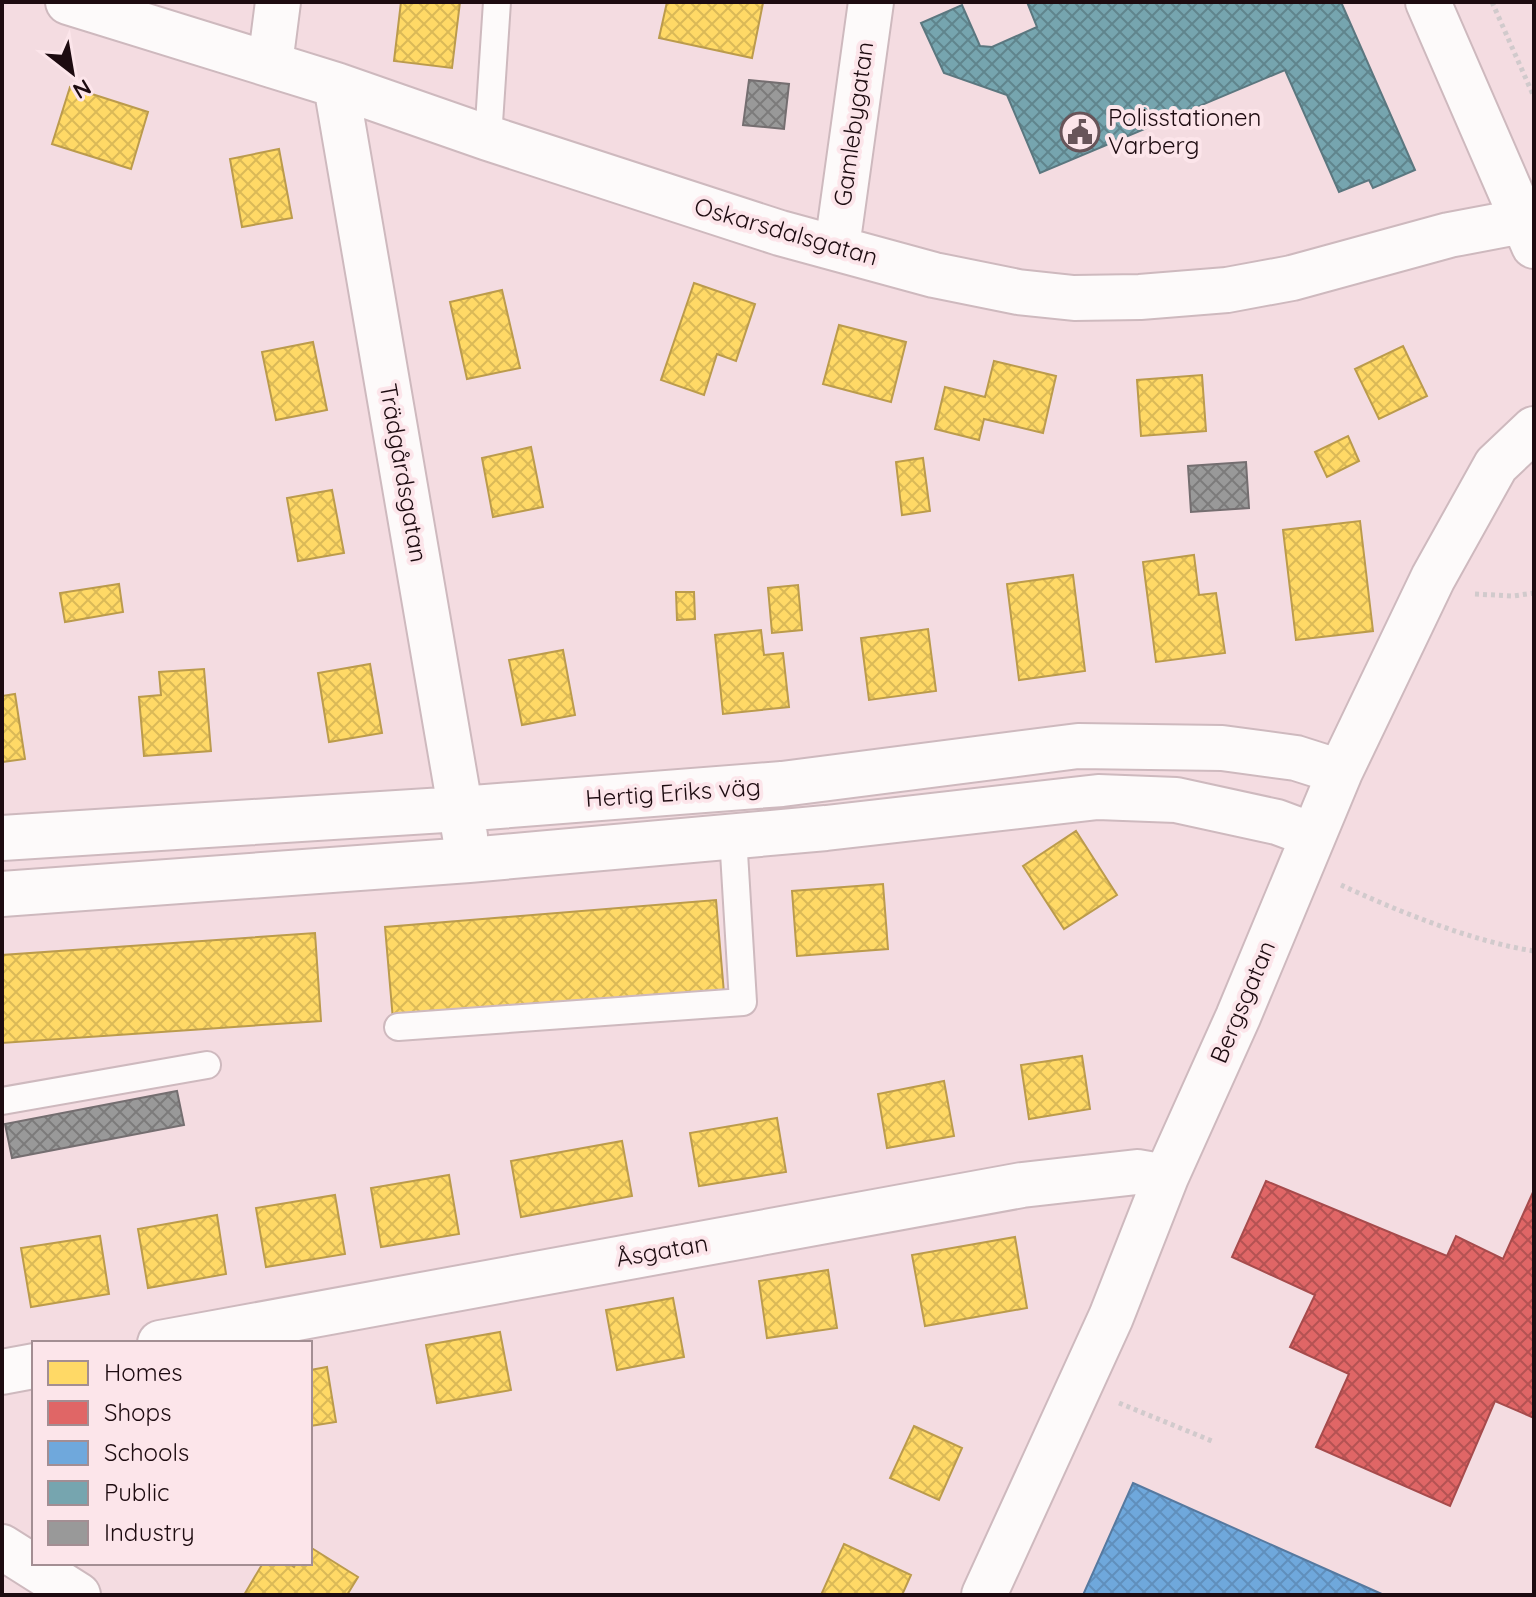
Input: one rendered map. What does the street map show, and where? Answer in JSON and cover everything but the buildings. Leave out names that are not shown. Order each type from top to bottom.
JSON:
[{"type":"street","name":"Oskarsdalsgatan","points":[[68,2],[336,85],[765,229],[934,275],[1018,292],[1074,298],[1140,297],[1227,290],[1292,278],[1449,235],[1528,234]]},
{"type":"street","points":[[270,64],[278,2]]},
{"type":"street","name":"Gamlebygatan","points":[[837,247],[871,2]]},
{"type":"street","points":[[1428,2],[1528,234]]},
{"type":"street","name":"Trädgårdsgatan","points":[[336,85],[469,860]]},
{"type":"street","name":"Bergsgatan","points":[[984,1595],[1111,1317],[1166,1177],[1238,1017],[1340,772],[1433,578],[1496,465],[1534,429]]},
{"type":"street","name":"Hertig Eriks väg","points":[[2,838],[460,809],[782,784],[1078,746],[1222,748],[1296,758],[1340,772]]},
{"type":"street","name":"Hertig Eriks väg","points":[[2,894],[469,860],[733,836],[1098,797],[1176,800],[1277,822],[1312,835]]},
{"type":"street","name":"Åsgatan","points":[[171,1341],[1022,1185],[1137,1172],[1166,1177]]},
{"type":"street","points":[[2,1372],[32,1366]]},
{"type":"street","points":[[2,1547],[78,1595]]},
{"type":"lane","points":[[488,138],[497,2]]},
{"type":"lane","points":[[398,1027],[743,1002],[733,836]]},
{"type":"lane","points":[[2,1101],[207,1065]]},
{"type":"path","points":[[1492,2],[1534,97]]},
{"type":"path","points":[[1433,578],[1475,594],[1513,596],[1534,593]]},
{"type":"path","points":[[1333,882],[1374,900],[1503,946],[1534,951]]},
{"type":"path","points":[[1114,1401],[1212,1441]]},
{"type":"place","name":"Polisstationen Varberg","points":[[1080,132]]}]
